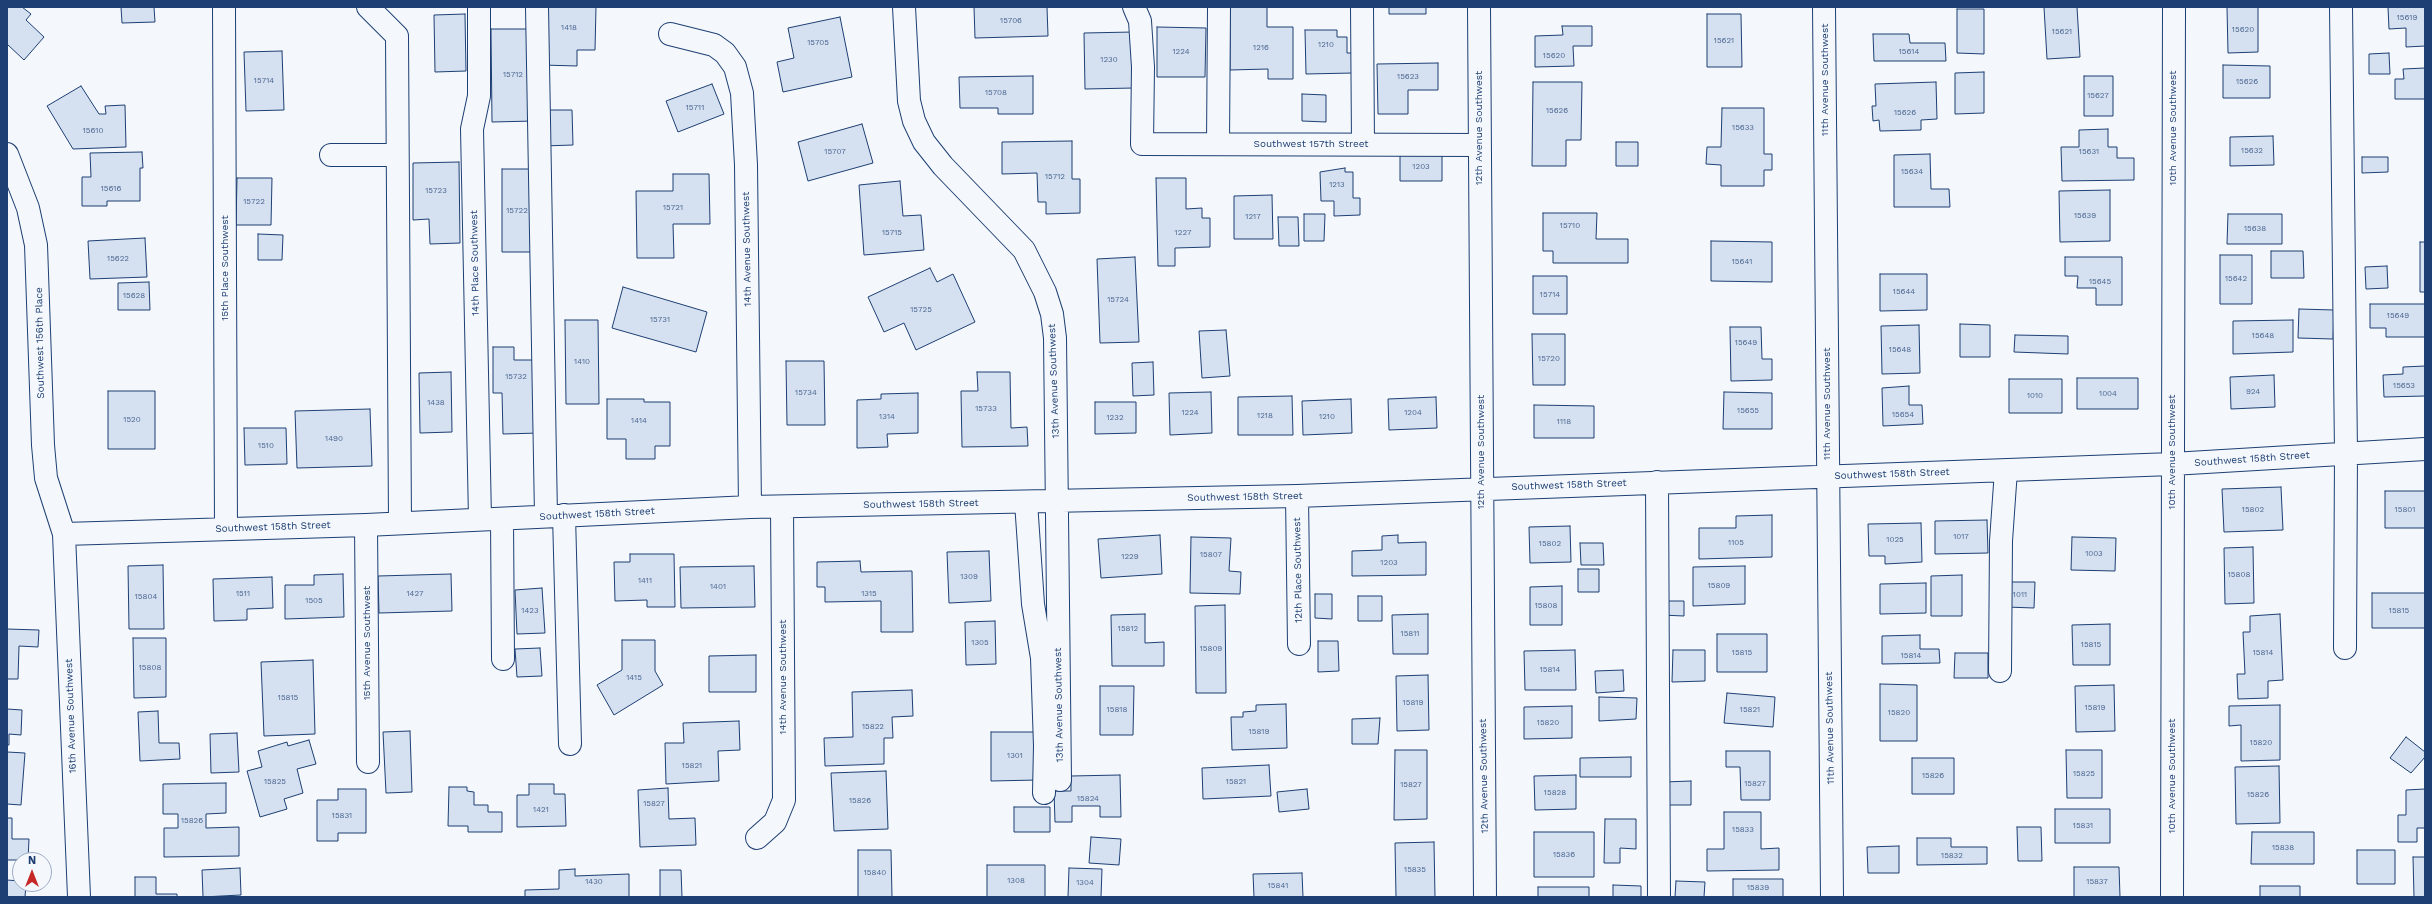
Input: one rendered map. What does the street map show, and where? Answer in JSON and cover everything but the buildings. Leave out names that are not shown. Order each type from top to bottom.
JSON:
[{"type":"street","name":"15th Place Southwest","points":[[224,7],[226,528]]},
{"type":"street","points":[[368,7],[397,36],[400,523]]},
{"type":"street","name":"14th Place Southwest","points":[[479,7],[479,96],[472,129],[480,519]]},
{"type":"street","points":[[537,7],[555,516],[570,744]]},
{"type":"street","name":"13th Avenue Southwest","points":[[904,7],[909,101],[914,121],[924,142],[943,166],[1024,250],[1045,292],[1052,314],[1055,338],[1057,501],[1052,787],[1045,746],[1042,658],[1033,604],[1026,502]]},
{"type":"street","name":"Southwest 157th Street","points":[[1134,7],[1140,21],[1143,67],[1142,144],[1479,145]]},
{"type":"street","points":[[1218,7],[1218,144]]},
{"type":"street","points":[[1362,7],[1363,144]]},
{"type":"street","name":"12th Avenue Southwest","points":[[1479,7],[1481,488],[1485,897]]},
{"type":"street","name":"11th Avenue Southwest","points":[[1824,7],[1827,476],[1832,897]]},
{"type":"street","name":"10th Avenue Southwest","points":[[2172,897],[2174,7]]},
{"type":"street","points":[[2341,7],[2346,454],[2345,648]]},
{"type":"street","name":"14th Avenue Southwest","points":[[670,34],[714,45],[725,53],[735,67],[742,93],[746,165],[750,507]]},
{"type":"street","name":"Southwest 156th Place","points":[[7,154],[28,208],[36,246],[43,445],[46,478],[64,534]]},
{"type":"street","points":[[331,155],[397,155]]},
{"type":"street","name":"Southwest 158th Street","points":[[64,534],[366,525],[750,507],[1297,496],[1481,488],[2172,464],[2425,449]]},
{"type":"street","points":[[2000,671],[2001,541],[2006,470]]},
{"type":"street","points":[[1657,482],[1659,897]]},
{"type":"street","name":"12th Place Southwest","points":[[1297,496],[1299,644]]},
{"type":"street","name":"14th Avenue Southwest","points":[[757,838],[775,822],[784,800],[782,507]]},
{"type":"street","points":[[502,518],[503,659]]},
{"type":"street","name":"15th Avenue Southwest","points":[[366,525],[368,762]]},
{"type":"street","name":"16th Avenue Southwest","points":[[64,534],[78,897]]}]
